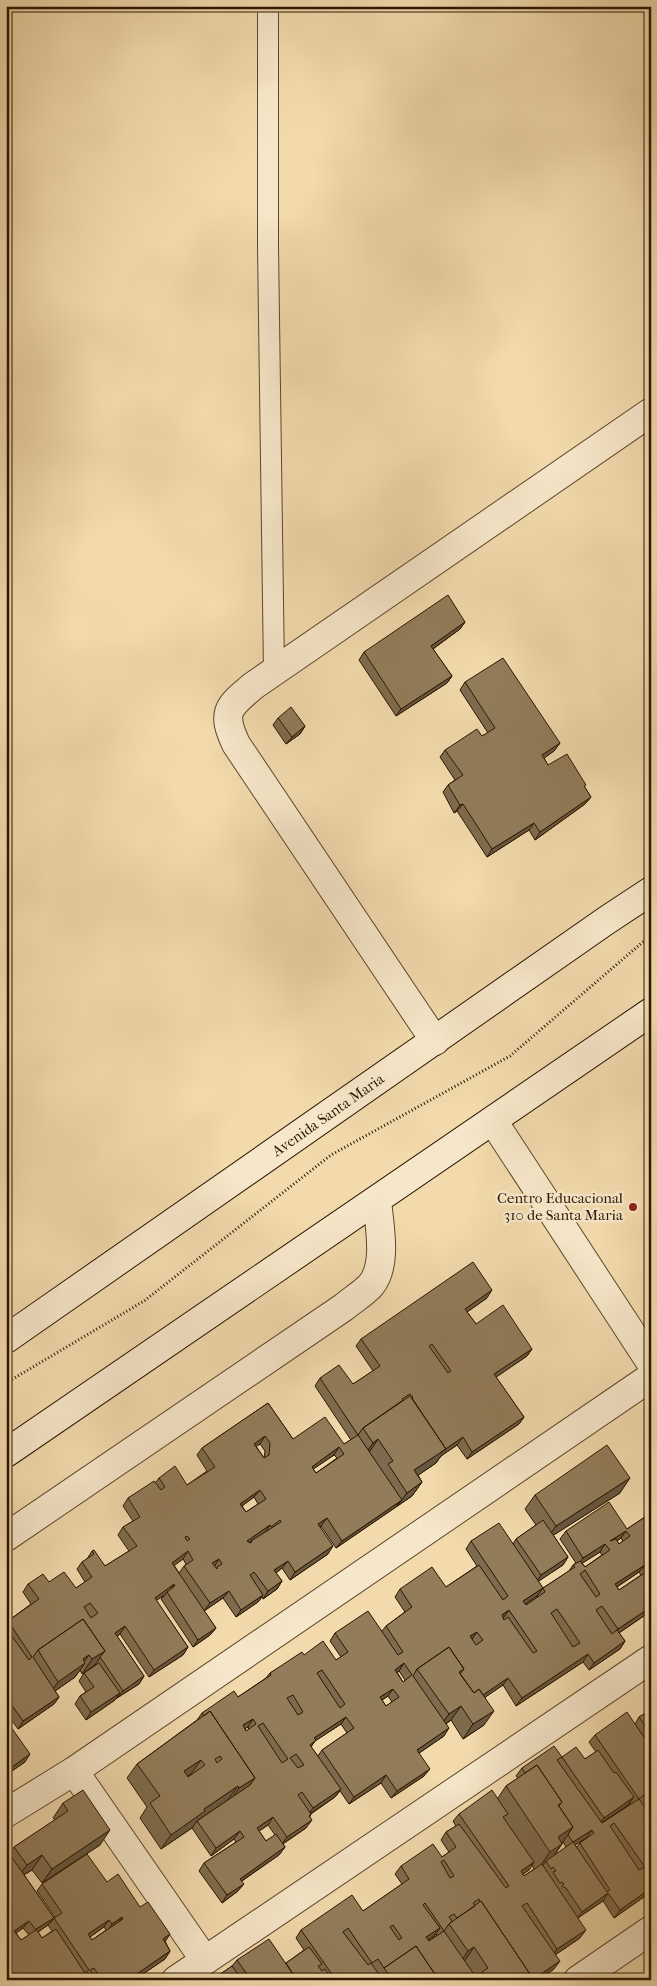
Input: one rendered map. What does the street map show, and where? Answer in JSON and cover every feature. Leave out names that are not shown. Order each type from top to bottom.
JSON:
[{"type":"street","points":[[435,1041],[236,744],[228,726],[229,714],[234,702],[253,686],[651,412]]},
{"type":"street","name":"Avenida Santa Maria","points":[[6,1339],[607,920],[651,892]]},
{"type":"street","points":[[6,1453],[651,1012]]},
{"type":"street","points":[[493,1121],[651,1363]]},
{"type":"street","points":[[6,1537],[344,1307],[371,1284],[382,1252],[377,1200]]},
{"type":"street","points":[[6,1813],[74,1770],[651,1377]]},
{"type":"street","points":[[176,1980],[651,1659]]},
{"type":"street","points":[[74,1770],[204,1960]]},
{"type":"street","points":[[578,1980],[651,1930]]},
{"type":"lane","points":[[268,6],[268,247],[274,671]]},
{"type":"path","points":[[6,1383],[144,1301],[331,1155],[510,1056],[651,935]]},
{"type":"building","points":[[448,595],[465,622],[431,646],[452,676],[401,709],[364,652]]},
{"type":"building","points":[[503,658],[560,743],[542,755],[548,765],[567,754],[591,797],[540,832],[534,823],[492,849],[463,804],[460,805],[448,785],[463,775],[445,750],[477,729],[482,736],[495,728],[465,682]]},
{"type":"building","points":[[291,707],[305,726],[292,737],[278,718]]},
{"type":"building","points":[[473,1262],[492,1290],[465,1309],[476,1324],[503,1305],[532,1349],[494,1374],[524,1417],[472,1452],[463,1437],[446,1449],[410,1394],[363,1428],[358,1435],[320,1378],[339,1365],[353,1384],[380,1366],[361,1339]],"holes":[[[432,1344],[451,1371],[448,1373],[429,1346]]]},
{"type":"building","points":[[410,1396],[446,1449],[414,1470],[422,1482],[407,1493],[388,1464],[393,1461],[378,1439],[373,1443],[363,1428]]},
{"type":"building","points":[[268,1403],[293,1439],[325,1417],[344,1444],[358,1435],[402,1500],[342,1541],[327,1518],[318,1524],[333,1546],[295,1572],[288,1561],[274,1570],[282,1581],[268,1591],[254,1572],[250,1575],[263,1595],[241,1610],[229,1591],[210,1603],[184,1566],[193,1560],[188,1551],[172,1563],[216,1628],[198,1640],[167,1592],[175,1586],[174,1584],[155,1598],[188,1647],[154,1670],[125,1626],[115,1633],[144,1676],[123,1691],[100,1657],[105,1651],[83,1619],[38,1650],[33,1657],[59,1697],[23,1721],[6,1697],[6,1628],[29,1660],[32,1657],[8,1621],[39,1599],[28,1584],[43,1574],[49,1582],[64,1572],[76,1588],[92,1577],[82,1562],[94,1554],[92,1551],[94,1550],[105,1566],[137,1546],[123,1527],[140,1517],[128,1498],[154,1481],[161,1490],[165,1487],[159,1478],[175,1466],[187,1485],[215,1467],[202,1448]],"holes":[[[265,1436],[270,1443],[269,1455],[264,1458],[254,1444]],[[339,1447],[344,1454],[316,1473],[312,1467]],[[260,1490],[266,1499],[246,1512],[240,1504]],[[280,1520],[281,1522],[252,1542],[247,1541],[270,1525],[271,1527]],[[219,1559],[222,1564],[217,1569],[212,1563]],[[90,1603],[98,1613],[91,1618],[84,1607]]]},
{"type":"building","points":[[607,1445],[630,1478],[556,1526],[535,1495]]},
{"type":"building","points":[[609,1502],[627,1529],[651,1513],[651,1607],[618,1629],[602,1606],[596,1610],[612,1634],[617,1630],[625,1641],[594,1663],[588,1654],[522,1698],[508,1678],[483,1695],[479,1689],[474,1693],[460,1674],[464,1669],[449,1647],[417,1669],[413,1676],[449,1728],[417,1750],[430,1769],[397,1791],[386,1775],[354,1797],[322,1750],[354,1728],[346,1717],[314,1738],[316,1740],[310,1745],[341,1789],[313,1808],[302,1792],[298,1795],[311,1814],[309,1816],[312,1820],[287,1837],[273,1817],[257,1828],[266,1841],[276,1834],[285,1847],[240,1879],[244,1884],[227,1895],[204,1863],[244,1837],[240,1831],[216,1848],[197,1821],[250,1785],[255,1778],[210,1711],[204,1716],[202,1713],[234,1691],[238,1697],[271,1675],[270,1673],[302,1652],[304,1655],[323,1641],[336,1660],[348,1652],[335,1633],[368,1611],[398,1655],[403,1652],[386,1626],[412,1607],[400,1589],[432,1567],[446,1587],[479,1565],[503,1600],[508,1596],[471,1541],[499,1523],[543,1588],[575,1567],[573,1565],[580,1561],[585,1567],[610,1550],[605,1544],[583,1558],[566,1531]],"holes":[[[626,1531],[630,1536],[619,1544],[616,1539],[610,1541]],[[645,1565],[649,1570],[619,1590],[615,1584]],[[585,1570],[600,1594],[596,1597],[580,1574]],[[543,1588],[545,1592],[526,1605],[523,1601]],[[557,1609],[580,1643],[573,1647],[551,1613]],[[509,1610],[537,1651],[533,1653],[508,1617],[504,1620],[502,1615]],[[477,1632],[483,1640],[476,1645],[470,1636]],[[404,1663],[412,1675],[403,1682],[395,1670]],[[322,1670],[345,1704],[340,1708],[317,1673]],[[393,1689],[399,1697],[386,1706],[380,1697]],[[293,1695],[303,1712],[298,1715],[287,1698]],[[253,1719],[256,1724],[246,1731],[243,1725]],[[263,1723],[288,1759],[282,1763],[258,1726]],[[296,1754],[304,1765],[298,1768],[290,1758]]]},
{"type":"building","points":[[543,1520],[568,1557],[541,1575],[516,1539]]},
{"type":"building","points":[[83,1619],[105,1651],[92,1659],[89,1655],[83,1659],[85,1663],[58,1682],[38,1650]]},
{"type":"building","points":[[449,1647],[464,1669],[459,1672],[474,1693],[479,1689],[494,1711],[473,1724],[461,1706],[449,1714],[417,1669]]},
{"type":"building","points":[[99,1663],[120,1693],[91,1712],[80,1696],[94,1687],[84,1673]]},
{"type":"building","points":[[651,1710],[651,1734],[639,1717]]},
{"type":"building","points":[[210,1711],[255,1778],[239,1788],[238,1786],[204,1809],[205,1811],[171,1835],[150,1803],[160,1796],[137,1764]],"holes":[[[220,1756],[222,1759],[217,1763],[215,1759]],[[201,1760],[205,1765],[188,1777],[184,1771]]]},
{"type":"building","points":[[627,1712],[651,1748],[647,1751],[651,1756],[651,1805],[644,1795],[639,1799],[595,1735]]},
{"type":"building","points":[[6,1720],[30,1754],[12,1767],[6,1759]]},
{"type":"building","points":[[554,1746],[562,1757],[557,1760],[602,1823],[639,1799],[651,1816],[651,1888],[620,1910],[608,1893],[582,1912],[566,1888],[562,1886],[564,1884],[560,1883],[553,1872],[556,1871],[553,1867],[551,1869],[546,1861],[573,1842],[568,1835],[573,1827],[559,1806],[562,1802],[537,1765],[525,1773],[522,1768]],"holes":[[[614,1823],[645,1867],[639,1870],[610,1826]],[[592,1830],[594,1833],[580,1843],[610,1890],[607,1892],[573,1842]]]},
{"type":"building","points":[[576,1747],[585,1759],[598,1750],[634,1797],[604,1818],[562,1757]]},
{"type":"building","points":[[537,1765],[562,1802],[558,1805],[573,1827],[558,1837],[562,1844],[550,1852],[506,1786]]},
{"type":"building","points":[[83,1790],[110,1830],[52,1869],[42,1855],[27,1865],[14,1847],[68,1811],[63,1803]]},
{"type":"building","points":[[492,1790],[508,1814],[503,1817],[534,1862],[521,1871],[524,1876],[542,1864],[586,1930],[557,1949],[527,1903],[522,1906],[560,1961],[530,1980],[532,1977],[479,1899],[473,1903],[475,1906],[457,1918],[454,1914],[450,1916],[452,1921],[444,1931],[478,1980],[440,1980],[416,1946],[384,1968],[378,1959],[372,1963],[348,1928],[343,1932],[368,1965],[371,1963],[383,1980],[336,1980],[301,1930],[352,1895],[363,1911],[409,1879],[401,1866],[433,1844],[442,1857],[456,1847],[446,1832],[459,1824],[506,1888],[509,1886],[459,1814]],"holes":[[[444,1860],[454,1876],[450,1878],[441,1862]],[[425,1903],[444,1931],[429,1941],[426,1937],[440,1928],[423,1905]],[[393,1925],[402,1938],[399,1940],[390,1927]]]},
{"type":"building","points":[[6,1849],[54,1918],[62,1913],[42,1884],[87,1854],[107,1882],[118,1874],[140,1907],[148,1902],[170,1934],[163,1939],[170,1951],[128,1980],[102,1980],[94,1968],[90,1970],[96,1980],[6,1980],[6,1966],[8,1965],[6,1961]],"holes":[[[122,1917],[123,1919],[92,1940],[88,1934],[109,1920],[112,1924]],[[54,1918],[89,1970],[85,1973],[56,1929],[42,1938],[36,1929]],[[29,1921],[36,1930],[21,1940],[14,1931]]]},
{"type":"building","points":[[481,1901],[532,1977],[528,1980],[487,1980],[482,1972],[488,1968],[474,1947],[468,1951],[449,1924]]},
{"type":"building","points":[[269,1939],[297,1980],[251,1980],[237,1960]]},
{"type":"building","points":[[416,1946],[439,1980],[393,1980],[384,1968]]},
{"type":"building","points":[[309,1947],[322,1964],[318,1966],[322,1971],[325,1969],[332,1980],[297,1980],[286,1963]]},
{"type":"building","points":[[232,1966],[242,1980],[212,1980]]},
{"type":"building","points":[[651,1971],[651,1980],[638,1980]]},
{"type":"place","name":"Centro Educacional 310 de Santa Maria","points":[[633,1207]]}]
